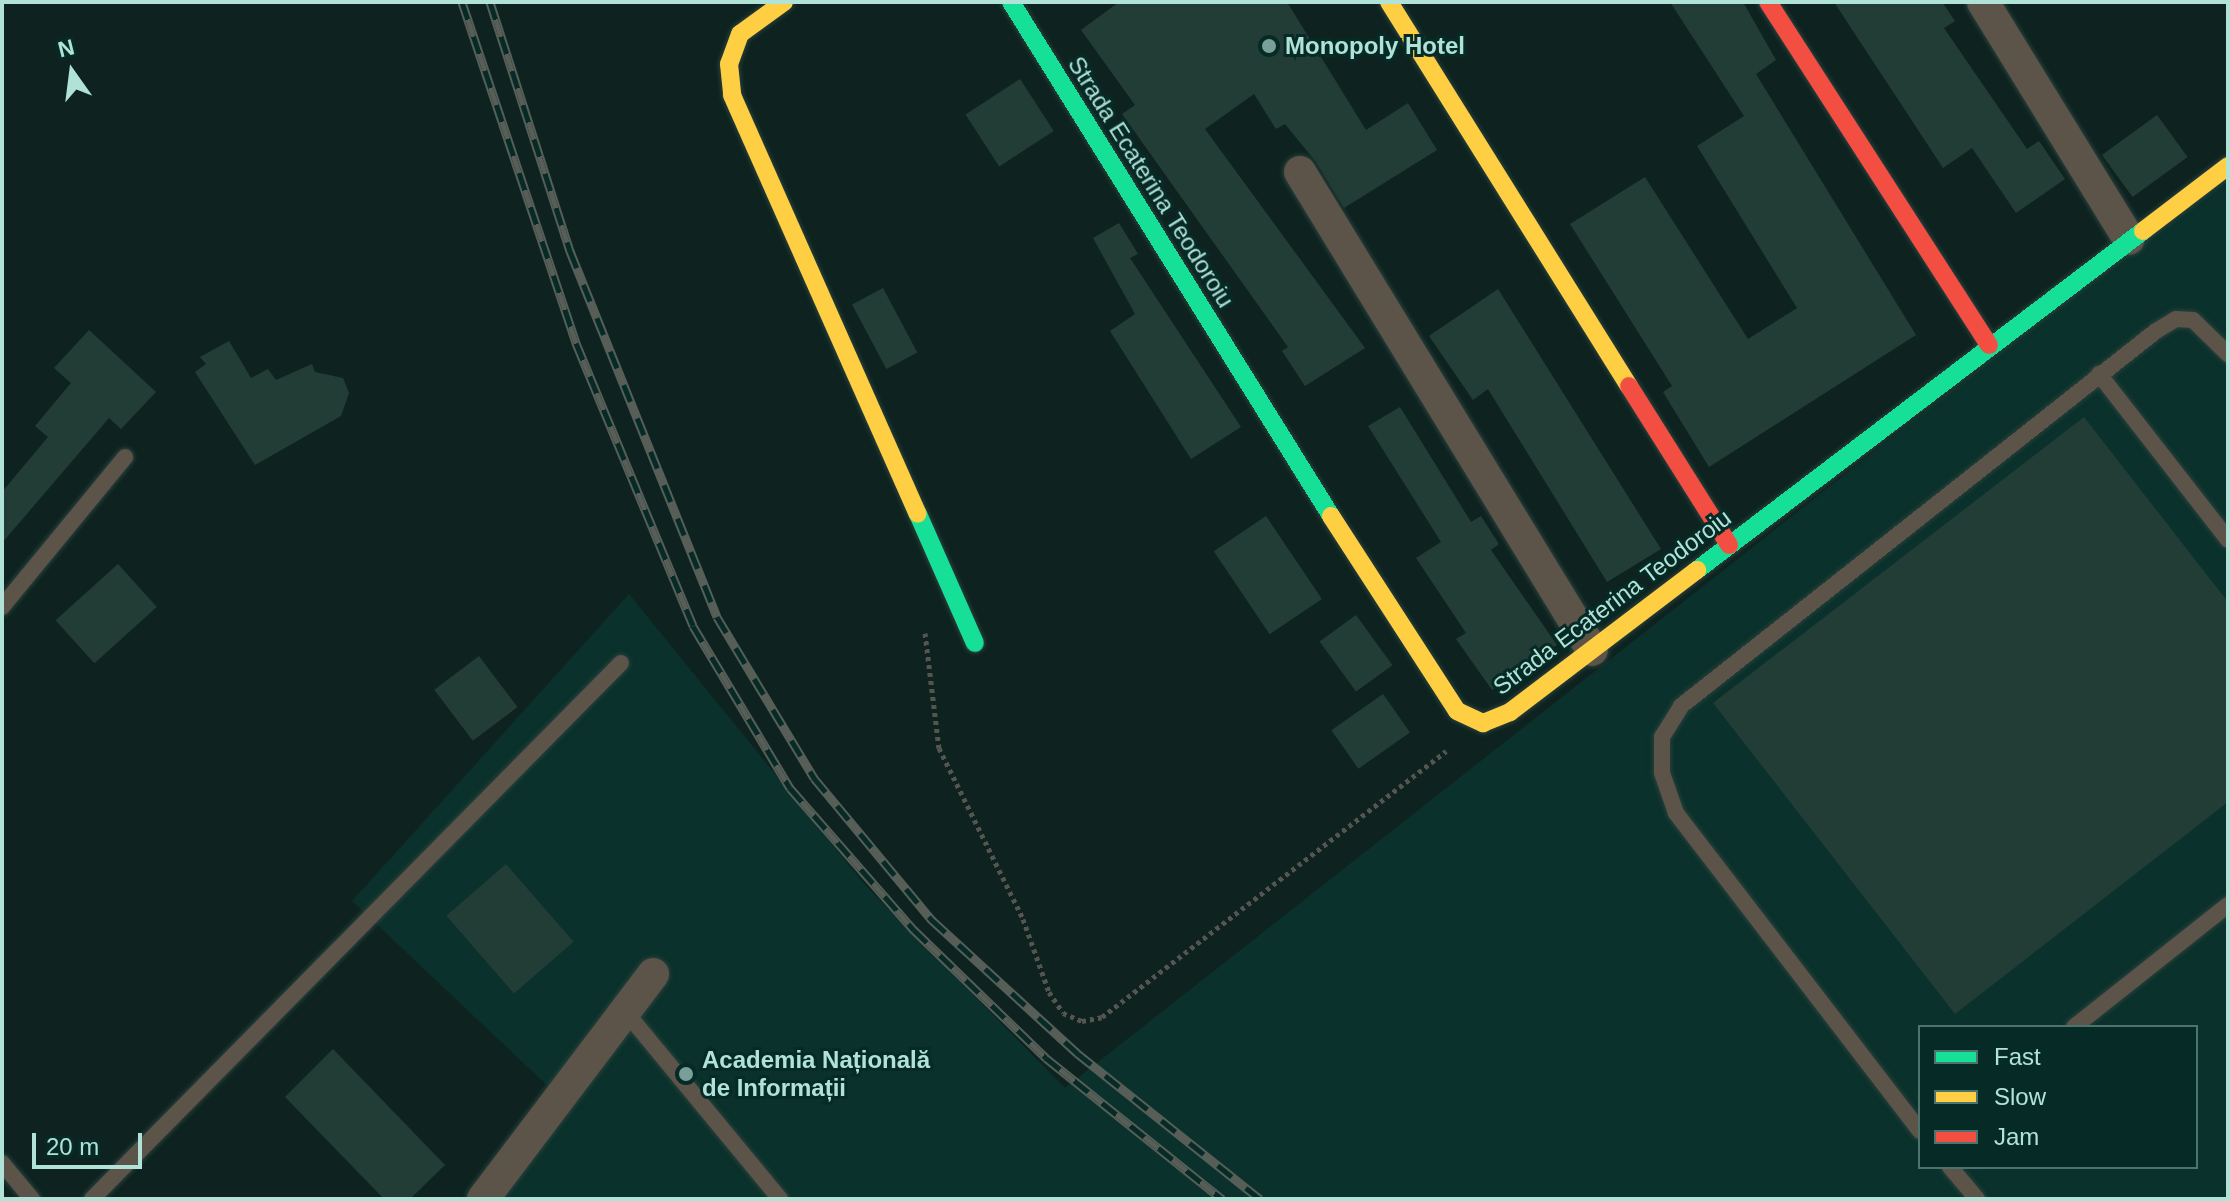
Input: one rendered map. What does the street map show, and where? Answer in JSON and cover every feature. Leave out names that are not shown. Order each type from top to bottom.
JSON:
[{"type":"street","points":[[784,2],[740,34],[729,64],[732,95],[975,643]]},
{"type":"street","name":"Strada Ecaterina Teodoroiu","points":[[1011,2],[1425,667],[1457,711],[1483,723],[1510,712],[2228,166]]},
{"type":"street","points":[[1389,2],[1729,545]]},
{"type":"street","points":[[1768,2],[1989,345]]},
{"type":"street","points":[[1983,2],[2129,239]]},
{"type":"street","points":[[1300,172],[1592,650]]},
{"type":"street","points":[[483,1199],[653,974]]},
{"type":"lane","points":[[1918,1128],[1676,813],[1662,773],[1662,737],[1681,706],[2099,374],[2176,319],[2210,330],[2228,354]]},
{"type":"lane","points":[[2099,374],[2228,540]]},
{"type":"lane","points":[[2,607],[125,457]]},
{"type":"lane","points":[[92,1199],[621,663]]},
{"type":"lane","points":[[2077,1025],[2228,905]]},
{"type":"lane","points":[[625,1011],[780,1199]]},
{"type":"lane","points":[[2,1163],[32,1199]]},
{"type":"lane","points":[[1952,1169],[1977,1199]]},
{"type":"path","points":[[925,627],[928,695],[939,748],[1023,919],[1049,992],[1063,1013],[1082,1021],[1102,1017],[1483,723]]},
{"type":"shaded area","points":[[2228,173],[2228,1199],[472,1199],[551,1089],[352,901],[629,594],[866,886],[1065,1088]]},
{"type":"building","points":[[1119,2],[1287,2],[1366,130],[1408,103],[1437,150],[1344,208],[1316,162],[1285,124],[1276,129],[1254,94],[1205,129],[1365,348],[1305,386],[1282,351],[1288,347],[1122,114],[1135,105],[1081,30]]},
{"type":"building","points":[[1670,2],[1743,2],[1776,60],[1756,74],[1916,335],[1709,467],[1663,392],[1672,386],[1570,224],[1645,177],[1748,339],[1797,308],[1697,146],[1744,116]]},
{"type":"building","points":[[1834,2],[1942,2],[1955,21],[1944,28],[2027,149],[2039,141],[2065,179],[2016,213],[1972,148],[1943,168]]},
{"type":"building","points":[[1020,79],[1054,131],[999,166],[965,114]]},
{"type":"building","points":[[2157,115],[2188,157],[2133,197],[2102,155]]},
{"type":"building","points":[[1119,223],[1138,254],[1130,258],[1241,427],[1191,459],[1110,331],[1135,314],[1093,238]]},
{"type":"building","points":[[883,288],[917,352],[886,369],[852,304]]},
{"type":"building","points":[[1498,289],[1661,549],[1607,582],[1488,389],[1473,400],[1429,336]]},
{"type":"building","points":[[89,330],[156,392],[121,429],[109,418],[2,543],[2,492],[48,437],[35,426],[71,383],[54,368]]},
{"type":"building","points":[[229,341],[251,378],[268,369],[276,380],[312,364],[315,372],[343,378],[349,393],[341,416],[255,465],[195,372],[206,364],[200,357]]},
{"type":"building","points":[[1400,407],[1471,522],[1481,516],[1499,544],[1491,550],[1557,645],[1492,690],[1456,639],[1466,633],[1416,558],[1441,542],[1368,426]]},
{"type":"building","points":[[2084,417],[2228,602],[2228,802],[1955,1014],[1713,703]]},
{"type":"building","points":[[1266,516],[1322,599],[1270,634],[1214,551]]},
{"type":"building","points":[[118,564],[157,607],[94,663],[56,620]]},
{"type":"building","points":[[1356,615],[1392,665],[1356,692],[1320,641]]},
{"type":"building","points":[[479,656],[518,707],[473,741],[434,690]]},
{"type":"building","points":[[1383,694],[1410,733],[1358,769],[1331,730]]},
{"type":"building","points":[[506,864],[574,942],[514,994],[446,916]]},
{"type":"building","points":[[333,1049],[445,1165],[410,1199],[384,1199],[285,1097]]},
{"type":"railway","points":[[462,2],[576,343],[693,626],[790,788],[914,930],[1046,1058],[1222,1199]]},
{"type":"railway","points":[[490,2],[570,251],[717,617],[814,778],[932,920],[1077,1053],[1260,1199]]},
{"type":"traffic: fast","points":[[1011,2],[1331,516]]},
{"type":"traffic: fast","points":[[1697,570],[2143,231]]},
{"type":"traffic: fast","points":[[918,514],[975,643]]},
{"type":"traffic: slow","points":[[784,2],[740,34],[729,64],[732,95],[918,514]]},
{"type":"traffic: slow","points":[[1389,2],[1629,386]]},
{"type":"traffic: slow","points":[[2143,231],[2228,166]]},
{"type":"traffic: slow","points":[[1331,516],[1457,711],[1483,723],[1510,712],[1697,570]]},
{"type":"traffic: jam","points":[[1768,2],[1989,345]]},
{"type":"traffic: jam","points":[[1629,386],[1729,545]]},
{"type":"place","name":"Monopoly Hotel","points":[[1269,46]]},
{"type":"place","name":"Academia Națională de Informații","points":[[686,1074]]}]
